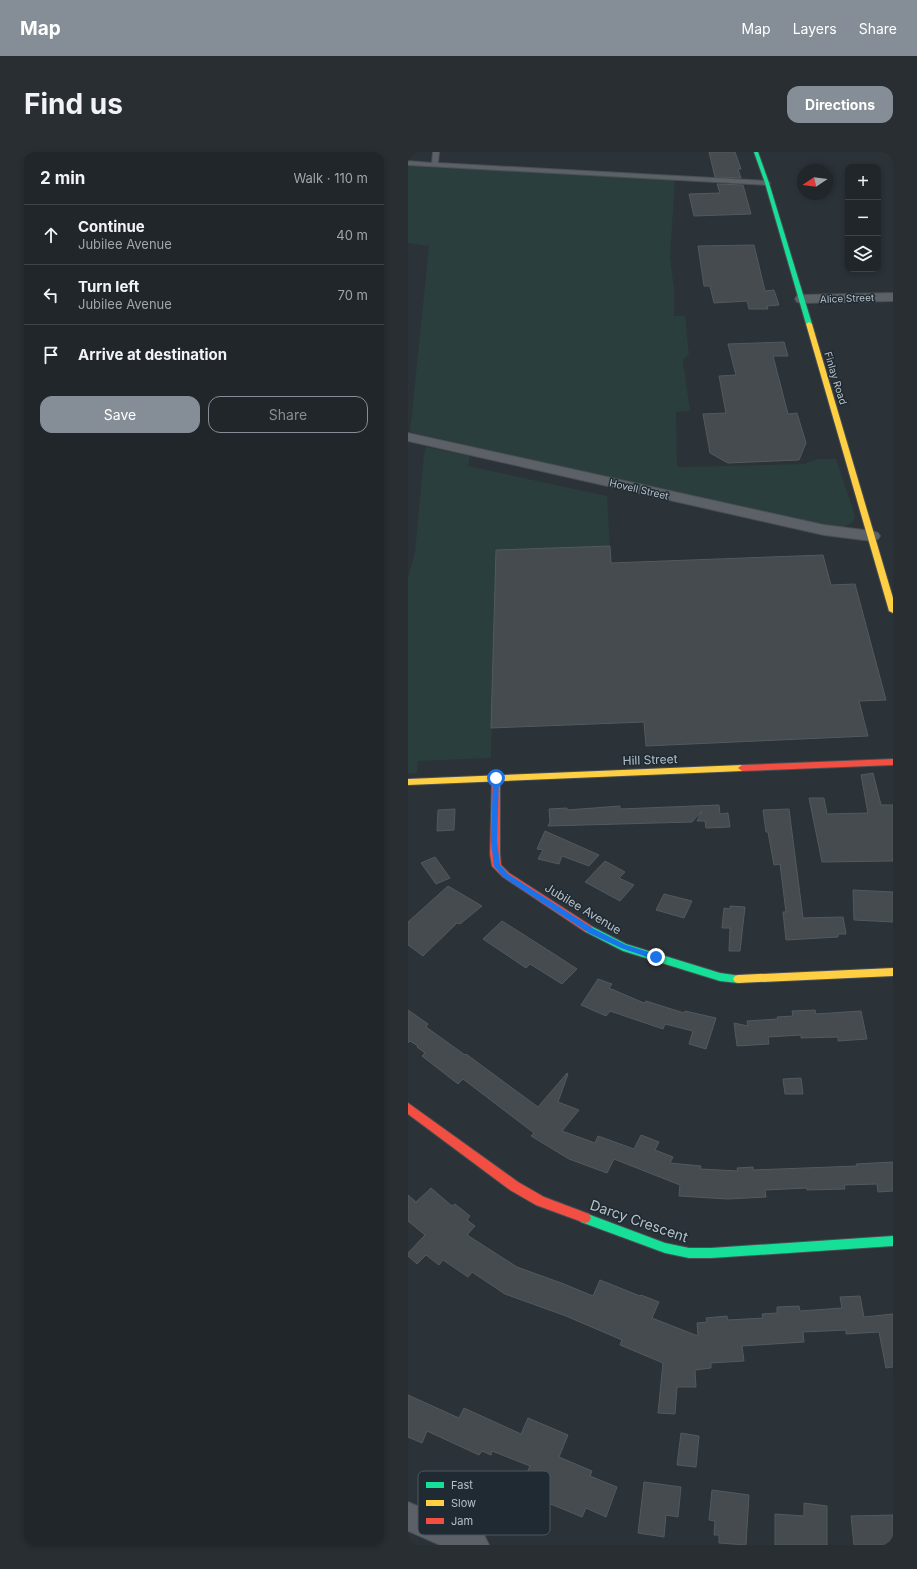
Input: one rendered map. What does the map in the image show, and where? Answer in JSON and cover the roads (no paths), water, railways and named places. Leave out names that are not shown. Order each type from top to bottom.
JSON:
[{"type":"street","name":"Finlay Road","points":[[756,152],[767,183],[893,611]]},
{"type":"street","name":"Alice Street","points":[[801,299],[893,297]]},
{"type":"street","name":"Hovell Street","points":[[408,437],[824,530],[872,536]]},
{"type":"street","name":"Hill Street","points":[[408,782],[893,762]]},
{"type":"street","name":"Jubilee Avenue","points":[[496,778],[494,841],[497,866],[506,875],[592,931],[624,946],[720,977],[737,979],[893,972]]},
{"type":"street","name":"Darcy Crescent","points":[[408,1108],[514,1186],[540,1201],[665,1248],[689,1253],[711,1253],[893,1241]]},
{"type":"street","points":[[408,1516],[418,1520]]},
{"type":"street","points":[[451,1535],[474,1545]]},
{"type":"lane","points":[[435,164],[436,152]]},
{"type":"lane","points":[[408,163],[767,183]]}]
